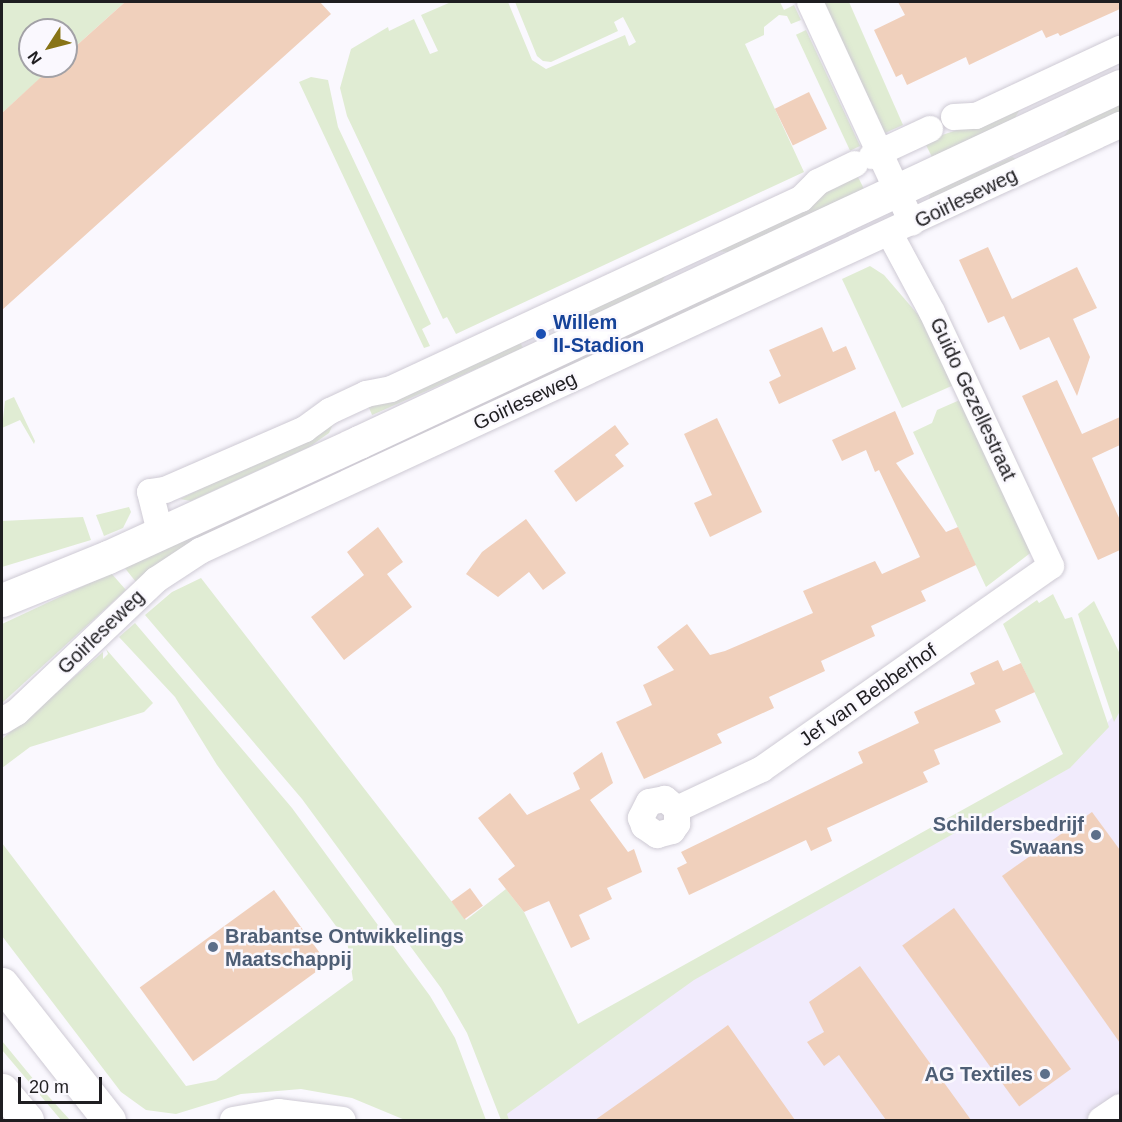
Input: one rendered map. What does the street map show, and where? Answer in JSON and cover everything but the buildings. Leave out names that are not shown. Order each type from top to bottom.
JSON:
[{"type":"street","name":"Guido Gezellestraat","points":[[810,2],[869,157],[897,192],[901,228],[932,312],[1051,566]]},
{"type":"street","points":[[954,117],[976,116],[1120,49]]},
{"type":"street","name":"Goirleseweg","points":[[2,600],[359,442],[1120,86]]},
{"type":"street","points":[[1028,92],[1059,153]]},
{"type":"street","name":"Goirleseweg","points":[[2,722],[17,712],[175,565],[1120,125]]},
{"type":"street","points":[[160,532],[150,492],[165,490],[305,429],[343,405],[391,389],[801,199],[818,182],[930,129]]},
{"type":"street","points":[[812,231],[827,262]]},
{"type":"street","points":[[693,248],[707,280]]},
{"type":"street","points":[[343,405],[359,442]]},
{"type":"street","name":"Jef van Bebberhof","points":[[677,809],[762,769],[1051,566]]},
{"type":"street","points":[[2,984],[109,1120]]},
{"type":"street","points":[[2,1089],[27,1120]]},
{"type":"street","points":[[1101,1120],[1120,1107]]},
{"type":"street","points":[[233,1120],[278,1112],[344,1120]]},
{"type":"shaded area","points":[[1120,709],[1120,1120],[506,1120],[503,1115],[694,978],[1068,765]]},
{"type":"green space","points":[[2,2],[125,2],[78,44],[78,18],[18,18],[18,78],[41,78],[2,113]]},
{"type":"green space","points":[[451,2],[508,2],[532,60],[546,69],[625,35],[629,46],[636,42],[623,17],[614,22],[618,31],[551,62],[543,61],[537,56],[515,2],[780,2],[784,10],[794,5],[801,20],[791,24],[787,16],[779,15],[764,27],[764,35],[745,44],[804,172],[456,334],[447,317],[443,319],[347,116],[340,88],[351,49],[388,27],[389,31],[414,19],[430,54],[438,51],[421,15]]},
{"type":"green space","points":[[823,2],[849,2],[903,125],[885,133]]},
{"type":"green space","points":[[806,30],[860,146],[850,151],[796,35]]},
{"type":"green space","points":[[311,77],[328,80],[338,127],[431,324],[422,329],[430,346],[424,348],[299,82]]},
{"type":"green space","points":[[1120,104],[1120,117],[1061,140],[1070,128]]},
{"type":"green space","points":[[1020,109],[1015,118],[932,157],[924,141]]},
{"type":"green space","points":[[1012,157],[1018,160],[929,200],[930,193]]},
{"type":"green space","points":[[856,173],[864,189],[728,252],[716,251]]},
{"type":"green space","points":[[790,258],[801,260],[362,468],[358,461]]},
{"type":"green space","points":[[870,266],[884,275],[921,318],[956,384],[902,408],[842,279]]},
{"type":"green space","points":[[667,273],[661,283],[561,330],[556,320]]},
{"type":"green space","points":[[518,337],[523,348],[372,415],[367,404]]},
{"type":"green space","points":[[14,397],[35,441],[34,444],[20,420],[2,428],[5,401]]},
{"type":"green space","points":[[962,399],[1033,551],[986,587],[913,432],[932,423],[937,410]]},
{"type":"green space","points":[[334,422],[329,433],[309,447],[191,501],[180,499]]},
{"type":"green space","points":[[300,488],[304,495],[136,582],[124,567]]},
{"type":"green space","points":[[129,507],[131,512],[123,528],[104,536],[96,515]]},
{"type":"green space","points":[[83,517],[91,540],[2,567],[2,521]]},
{"type":"green space","points":[[111,573],[126,590],[2,703],[2,624]]},
{"type":"green space","points":[[201,578],[466,920],[506,889],[524,912],[578,1024],[1063,754],[1003,624],[1037,600],[1039,603],[1053,594],[1065,619],[1072,617],[1109,727],[1070,768],[694,980],[507,1114],[509,1120],[501,1120],[467,1033],[441,988],[302,799],[145,615],[172,592]]},
{"type":"green space","points":[[1094,601],[1120,654],[1120,711],[1114,722],[1078,614]]},
{"type":"green space","points":[[135,623],[292,808],[430,996],[455,1038],[486,1120],[405,1120],[352,1098],[301,1089],[241,1094],[176,1114],[146,1110],[121,1092],[2,936],[2,843],[186,1086],[216,1080],[353,980],[347,941],[217,765],[175,697],[119,637]]},
{"type":"green space","points":[[106,649],[153,703],[144,712],[30,747],[2,768],[2,739],[103,652],[103,659],[108,654]]},
{"type":"green space","points":[[2,1041],[70,1120],[61,1120],[2,1050]]},
{"type":"place","name":"Willem II-Stadion","points":[[541,334]]},
{"type":"place","name":"Schildersbedrijf Swaans","points":[[1096,835]]},
{"type":"place","name":"Brabantse Ontwikkelings Maatschappij","points":[[213,947]]},
{"type":"place","name":"AG Textiles","points":[[1045,1074]]}]
